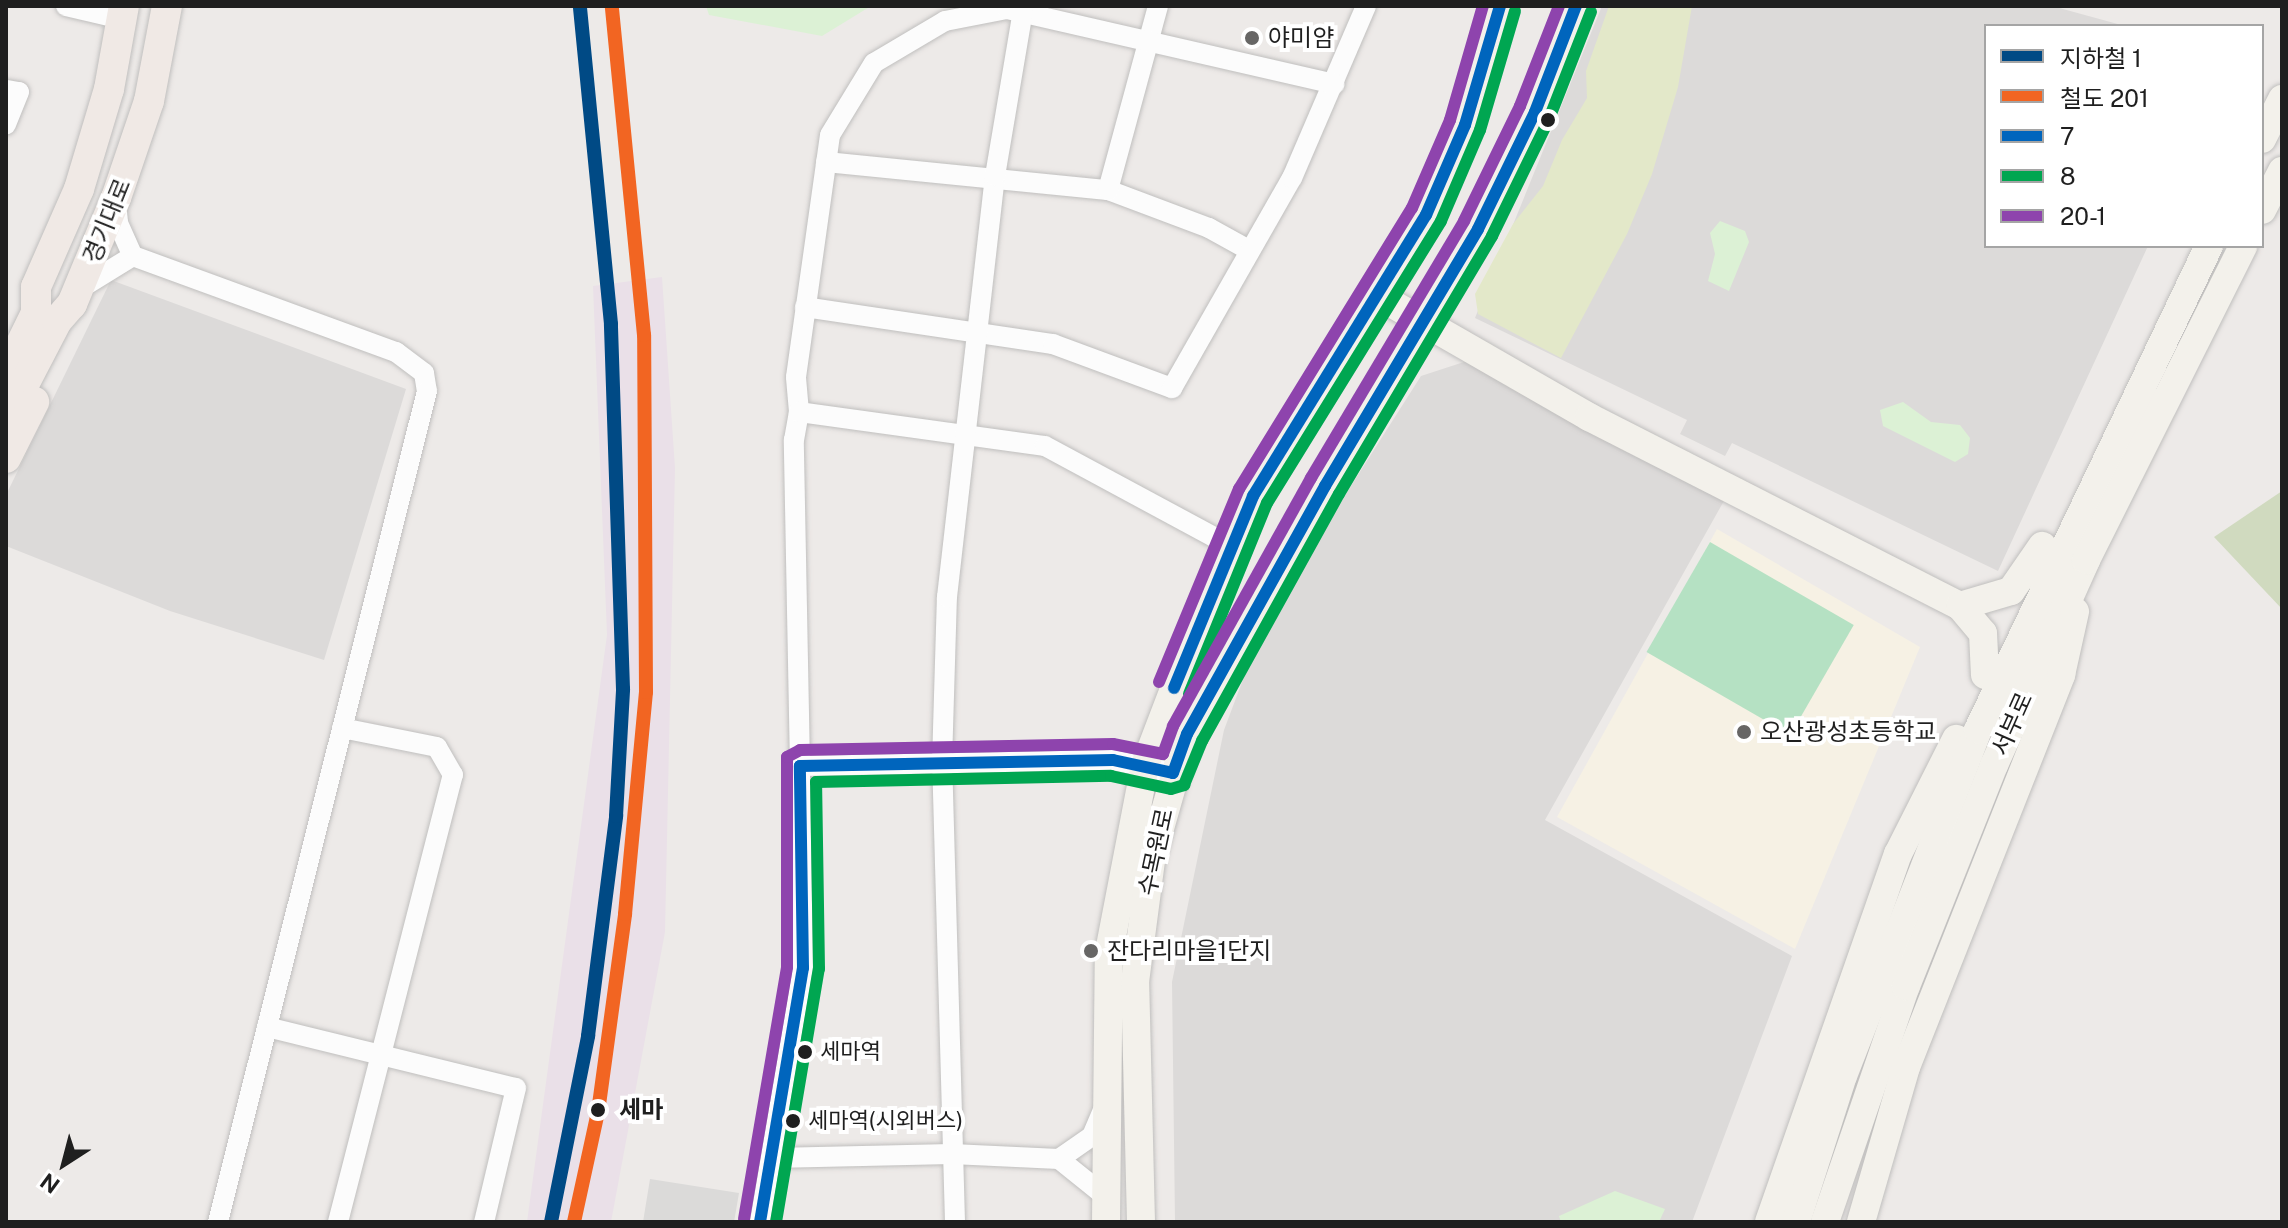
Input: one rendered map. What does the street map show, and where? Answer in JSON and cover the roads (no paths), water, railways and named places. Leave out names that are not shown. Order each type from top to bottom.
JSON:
[{"type":"main road","name":"경기대로","points":[[6,419],[57,321],[76,297],[116,198],[149,101],[167,6]]},
{"type":"main road","name":"경기대로","points":[[6,374],[36,313],[36,287],[79,189],[109,89],[123,12]]},
{"type":"main road","points":[[6,330],[36,287]]},
{"type":"main road","points":[[6,458],[70,328],[76,297]]},
{"type":"street","points":[[66,6],[123,12]]},
{"type":"street","points":[[1108,190],[1158,6]]},
{"type":"street","points":[[805,307],[1053,344],[1172,388],[1292,178],[1366,6]]},
{"type":"street","name":"수목원로","points":[[1106,1209],[1104,1108],[1109,952],[1145,765],[1229,545],[1253,496],[1426,215],[1465,125],[1500,6]]},
{"type":"street","name":"수목원로","points":[[1141,1222],[1135,982],[1151,860],[1173,773],[1187,734],[1377,395],[1423,324],[1528,125],[1576,6]]},
{"type":"street","points":[[760,1222],[773,1158],[807,927],[800,766],[794,440],[799,412],[796,377],[830,135],[874,63],[945,21],[1007,9],[1150,38],[1335,84]]},
{"type":"street","points":[[955,1222],[942,763],[947,597],[964,436],[980,332],[995,176],[1023,11]]},
{"type":"street","points":[[6,90],[19,92],[6,124]]},
{"type":"street","points":[[2264,135],[2282,99]]},
{"type":"street","points":[[826,162],[995,176],[1108,190],[1209,228],[1249,250]]},
{"type":"street","points":[[2264,206],[2282,171]]},
{"type":"street","points":[[116,198],[118,223],[133,256],[396,352],[424,373],[424,410],[218,1222]]},
{"type":"street","name":"서부로","points":[[1796,1222],[1849,1062],[1972,744],[2134,396],[2208,248]]},
{"type":"street","name":"서부로","points":[[1825,1222],[1945,884],[2086,560],[2242,248]]},
{"type":"street","points":[[76,297],[133,256]]},
{"type":"street","points":[[1377,295],[1589,417],[1960,606],[1983,633],[1985,675]]},
{"type":"street","points":[[1960,606],[2011,591],[2134,396]]},
{"type":"street","points":[[799,412],[964,436],[1005,436],[1045,446],[1229,545]]},
{"type":"street","points":[[1769,1222],[1898,854],[1985,675],[2042,546]]},
{"type":"street","points":[[1861,1222],[1906,1067],[2061,675],[2086,560]]},
{"type":"street","points":[[338,1222],[453,775],[437,747],[342,728]]},
{"type":"street","points":[[800,766],[1113,760],[1173,773]]},
{"type":"street","points":[[267,1027],[516,1088],[484,1222]]},
{"type":"street","points":[[773,1158],[952,1154],[1059,1159],[1092,1136],[1104,1108]]},
{"type":"street","points":[[1059,1159],[1106,1209]]},
{"type":"metro line","name":"1","points":[[551,1222],[588,1036],[616,816],[623,689],[611,324],[580,6]]},
{"type":"rail line","name":"201","points":[[574,1222],[598,1112],[625,914],[646,692],[644,335],[612,6]]},
{"type":"place","name":"야미얌","points":[[1252,38]]},
{"type":"place","name":"오산광성초등학교","points":[[1744,732]]},
{"type":"place","name":"잔다리마을1단지","points":[[1091,951]]},
{"type":"place","name":"세마역","points":[[805,1052]]},
{"type":"place","name":"세마","points":[[598,1110]]},
{"type":"place","name":"세마역(시외버스)","points":[[793,1121]]}]
